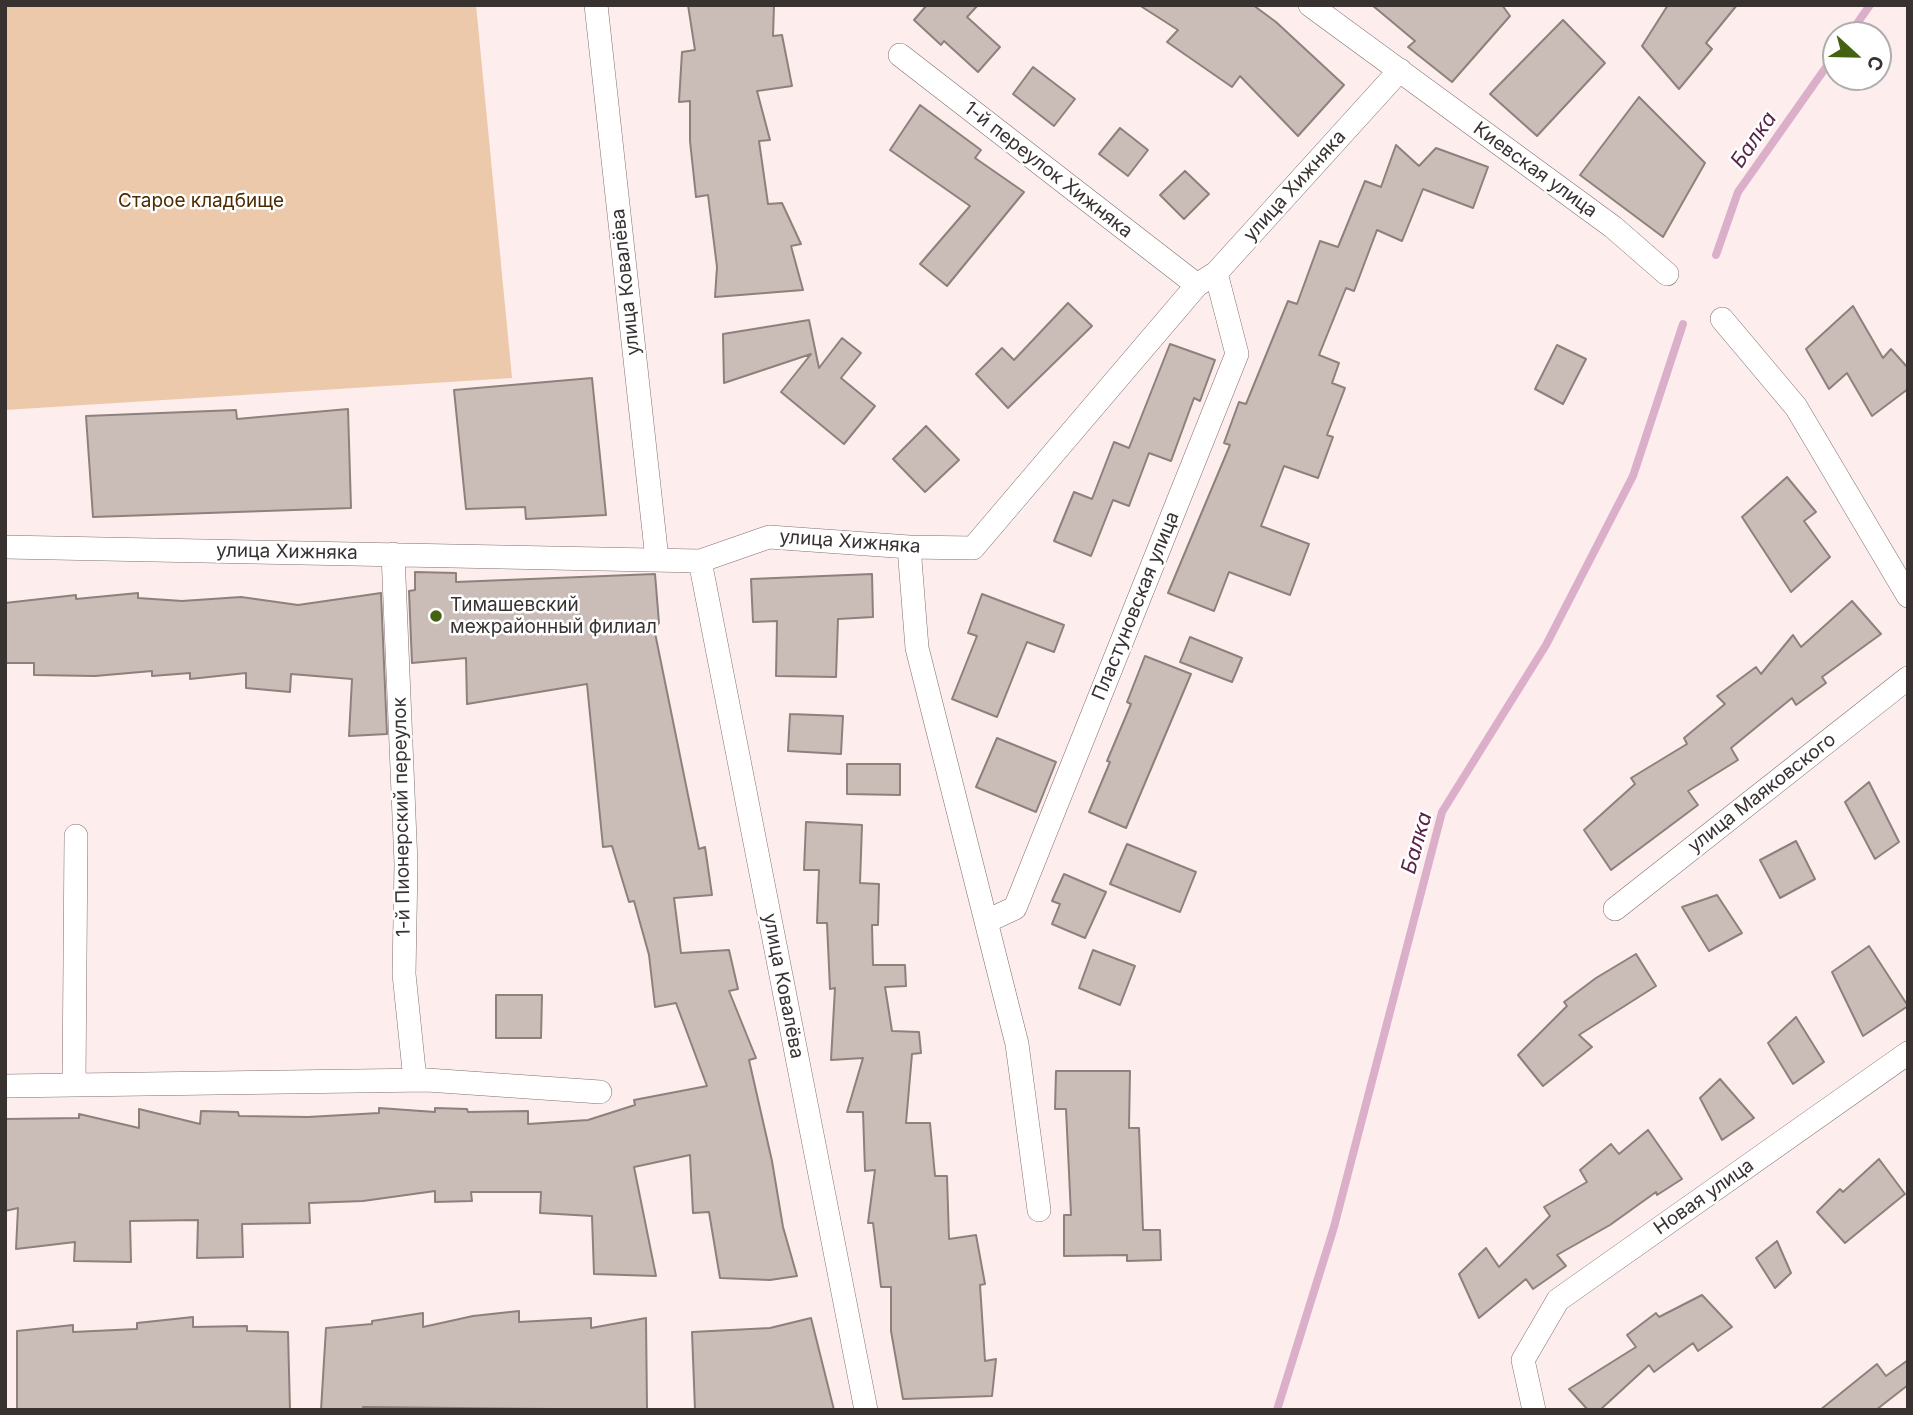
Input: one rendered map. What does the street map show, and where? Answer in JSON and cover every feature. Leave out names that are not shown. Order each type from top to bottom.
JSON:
[{"type":"street","name":"улица Ковалёва","points":[[596,5],[657,559]]},
{"type":"street","name":"Киевская улица","points":[[1310,5],[1613,227],[1667,274]]},
{"type":"street","name":"1-й переулок Хижняка","points":[[901,55],[1206,279]]},
{"type":"street","name":"улица Хижняка","points":[[5,547],[700,561],[769,537],[909,547],[973,548],[1206,279],[1400,70]]},
{"type":"street","name":"Пластуновская улица","points":[[987,921],[1015,908],[1237,354],[1206,279]]},
{"type":"street","points":[[1721,319],[1797,407],[1908,596]]},
{"type":"street","points":[[909,547],[917,648],[1017,1044],[1039,1210]]},
{"type":"street","name":"1-й Пионерский переулок","points":[[393,554],[406,863],[404,974],[415,1080]]},
{"type":"street","name":"улица Ковалёва","points":[[700,561],[866,1410]]},
{"type":"street","name":"улица Маяковского","points":[[1615,909],[1908,678]]},
{"type":"street","points":[[74,1084],[76,836]]},
{"type":"street","name":"Новая улица","points":[[1534,1410],[1522,1360],[1558,1300],[1908,1053]]},
{"type":"street","points":[[5,1086],[415,1080],[600,1092]]},
{"type":"green space","name":"Старое кладбище","points":[[5,5],[476,5],[512,378],[5,410]]},
{"type":"building","points":[[688,5],[774,5],[773,36],[782,35],[792,86],[757,91],[770,140],[759,141],[768,204],[782,203],[801,244],[791,246],[803,290],[715,297],[717,267],[708,195],[696,197],[690,141],[690,101],[679,102],[682,52],[695,50]]},
{"type":"building","points":[[927,5],[978,5],[967,17],[1000,47],[978,72],[944,41],[941,45],[914,20]]},
{"type":"building","points":[[1139,5],[1253,5],[1276,22],[1344,85],[1298,136],[1240,76],[1232,87],[1167,42],[1178,30]]},
{"type":"building","points":[[1372,5],[1502,5],[1510,16],[1452,82],[1408,47],[1415,41]]},
{"type":"building","points":[[1668,5],[1737,5],[1706,43],[1712,49],[1679,89],[1642,46]]},
{"type":"building","points":[[1563,20],[1605,63],[1537,136],[1490,94]]},
{"type":"building","points":[[1033,67],[1075,99],[1054,126],[1013,94]]},
{"type":"building","points":[[1639,97],[1705,163],[1663,237],[1580,175]]},
{"type":"building","points":[[920,105],[981,150],[975,158],[1024,192],[947,286],[920,264],[970,206],[890,150]]},
{"type":"building","points":[[1120,128],[1148,150],[1128,176],[1099,154]]},
{"type":"building","points":[[1396,145],[1419,166],[1436,148],[1488,167],[1473,208],[1423,189],[1402,241],[1377,230],[1354,291],[1346,288],[1319,355],[1339,363],[1332,383],[1345,388],[1327,435],[1333,437],[1318,478],[1284,466],[1261,526],[1309,544],[1290,595],[1229,572],[1214,611],[1168,593],[1230,445],[1224,443],[1239,402],[1246,404],[1288,301],[1297,304],[1320,241],[1338,247],[1365,181],[1381,187]]},
{"type":"building","points":[[1185,171],[1209,194],[1184,219],[1160,195]]},
{"type":"building","points":[[1068,303],[1092,326],[1008,408],[976,374],[1002,348],[1014,360]]},
{"type":"building","points":[[1853,306],[1883,358],[1891,349],[1908,368],[1908,389],[1872,416],[1847,373],[1829,389],[1806,349]]},
{"type":"building","points":[[809,320],[819,368],[842,338],[861,353],[841,378],[875,406],[844,444],[781,392],[811,354],[724,383],[723,334]]},
{"type":"building","points":[[1170,344],[1215,360],[1200,401],[1194,398],[1171,461],[1149,453],[1129,506],[1113,500],[1091,556],[1054,541],[1074,492],[1092,499],[1114,442],[1129,448]]},
{"type":"building","points":[[1557,345],[1586,359],[1563,404],[1535,389]]},
{"type":"building","points":[[592,378],[606,515],[526,519],[525,507],[466,509],[454,390]]},
{"type":"building","points":[[348,409],[351,508],[93,517],[86,416],[236,410],[237,419]]},
{"type":"building","points":[[926,426],[959,460],[925,492],[893,459]]},
{"type":"building","points":[[1787,477],[1816,512],[1804,521],[1830,557],[1791,592],[1742,517]]},
{"type":"building","points":[[415,572],[456,573],[456,582],[655,574],[659,623],[654,628],[699,849],[705,847],[712,895],[674,898],[681,953],[729,950],[738,989],[729,991],[756,1058],[749,1060],[772,1161],[783,1227],[797,1276],[770,1280],[720,1278],[709,1212],[693,1213],[690,1155],[634,1167],[656,1276],[594,1274],[592,1216],[540,1213],[541,1192],[471,1192],[472,1201],[435,1202],[435,1191],[363,1201],[309,1203],[310,1223],[242,1224],[243,1257],[197,1258],[198,1220],[130,1221],[131,1262],[74,1261],[75,1242],[16,1249],[18,1208],[5,1211],[5,1119],[79,1118],[79,1114],[139,1128],[139,1109],[200,1124],[201,1111],[238,1112],[239,1116],[308,1117],[379,1113],[379,1108],[435,1112],[435,1108],[467,1109],[468,1112],[528,1111],[528,1124],[588,1120],[635,1105],[634,1100],[707,1086],[676,1003],[655,1007],[649,955],[634,901],[629,902],[612,846],[603,847],[587,684],[467,704],[466,658],[412,663],[409,591],[415,590]]},
{"type":"building","points":[[872,574],[873,617],[838,619],[836,677],[776,676],[777,621],[753,622],[751,579]]},
{"type":"building","points":[[138,593],[138,598],[182,601],[241,597],[298,605],[381,593],[387,734],[349,736],[352,679],[291,674],[290,692],[246,688],[246,673],[190,679],[190,673],[152,676],[152,671],[95,676],[34,675],[34,663],[5,663],[5,603],[76,595],[76,599]]},
{"type":"building","points":[[982,594],[1064,625],[1054,652],[1027,642],[997,717],[952,699],[977,636],[968,633]]},
{"type":"building","points":[[1852,601],[1881,634],[1822,677],[1826,683],[1796,705],[1792,698],[1731,748],[1738,760],[1688,791],[1698,805],[1611,870],[1584,830],[1635,784],[1631,778],[1687,744],[1684,738],[1725,704],[1717,696],[1756,667],[1761,674],[1793,635],[1801,647]]},
{"type":"building","points":[[1190,637],[1242,658],[1232,682],[1180,662]]},
{"type":"building","points":[[1145,656],[1191,674],[1126,828],[1089,812],[1131,704],[1127,702]]},
{"type":"building","points":[[790,714],[843,716],[841,754],[788,751]]},
{"type":"building","points":[[997,738],[1056,762],[1036,812],[976,787]]},
{"type":"building","points":[[847,764],[900,764],[900,795],[847,794]]},
{"type":"building","points":[[1869,782],[1899,842],[1875,859],[1845,802]]},
{"type":"building","points":[[806,822],[862,825],[860,883],[879,884],[878,925],[872,925],[873,965],[905,965],[906,986],[885,987],[892,1031],[919,1032],[921,1053],[912,1054],[906,1123],[930,1123],[935,1176],[947,1176],[949,1239],[976,1235],[985,1284],[980,1285],[985,1361],[996,1359],[992,1396],[903,1399],[891,1331],[891,1287],[881,1287],[873,1223],[868,1223],[875,1170],[865,1171],[863,1112],[847,1112],[863,1058],[831,1060],[835,988],[830,989],[827,923],[817,923],[819,870],[804,870]]},
{"type":"building","points":[[1796,841],[1815,879],[1780,898],[1760,860]]},
{"type":"building","points":[[1127,844],[1196,872],[1180,912],[1110,884]]},
{"type":"building","points":[[1064,874],[1106,892],[1085,938],[1052,924],[1060,904],[1052,901]]},
{"type":"building","points":[[1717,895],[1742,933],[1709,951],[1682,907]]},
{"type":"building","points":[[1869,946],[1908,1006],[1863,1036],[1832,972]]},
{"type":"building","points":[[1093,950],[1135,966],[1120,1005],[1079,988]]},
{"type":"building","points":[[1636,954],[1656,986],[1579,1035],[1592,1047],[1543,1086],[1518,1055],[1567,1006],[1564,1002],[1596,978]]},
{"type":"building","points":[[496,995],[542,995],[541,1038],[496,1038]]},
{"type":"building","points":[[1796,1017],[1824,1062],[1793,1084],[1768,1043]]},
{"type":"building","points":[[1056,1071],[1130,1071],[1129,1128],[1139,1128],[1143,1230],[1160,1230],[1161,1260],[1127,1261],[1127,1255],[1064,1256],[1064,1215],[1071,1215],[1066,1109],[1055,1109]]},
{"type":"building","points":[[1720,1079],[1754,1118],[1722,1140],[1700,1098]]},
{"type":"building","points":[[1648,1130],[1682,1179],[1657,1195],[1656,1192],[1610,1225],[1557,1255],[1566,1266],[1533,1289],[1526,1279],[1479,1318],[1459,1274],[1486,1248],[1499,1267],[1550,1216],[1544,1207],[1587,1182],[1580,1170],[1611,1144],[1619,1154]]},
{"type":"building","points":[[1879,1159],[1905,1194],[1845,1243],[1817,1212],[1840,1189],[1843,1192]]},
{"type":"building","points":[[1777,1241],[1791,1273],[1775,1288],[1756,1258]]},
{"type":"building","points":[[1702,1295],[1732,1327],[1698,1351],[1693,1343],[1654,1372],[1649,1365],[1600,1410],[1588,1410],[1569,1389],[1636,1347],[1627,1335],[1656,1313],[1659,1317]]},
{"type":"building","points":[[519,1311],[519,1322],[591,1318],[591,1328],[646,1318],[647,1410],[363,1407],[363,1410],[321,1410],[326,1328],[372,1324],[372,1321],[423,1313],[423,1327],[473,1316]]},
{"type":"building","points":[[193,1317],[193,1327],[247,1326],[247,1331],[288,1332],[290,1410],[17,1410],[17,1331],[73,1325],[73,1332],[137,1329],[137,1323]]},
{"type":"building","points":[[811,1318],[834,1410],[695,1410],[692,1332],[770,1328]]},
{"type":"building","points":[[1908,1360],[1908,1385],[1876,1410],[1820,1410],[1877,1364],[1886,1376]]},
{"type":"waterway","name":"Балка","points":[[1859,21],[1870,5]]},
{"type":"waterway","name":"Балка","points":[[1716,255],[1738,192],[1822,73]]},
{"type":"waterway","name":"Балка","points":[[1277,1410],[1334,1227],[1442,812],[1546,645],[1633,476],[1683,324]]},
{"type":"place","name":"Тимашевский межрайонный филиал","points":[[436,616]]}]
